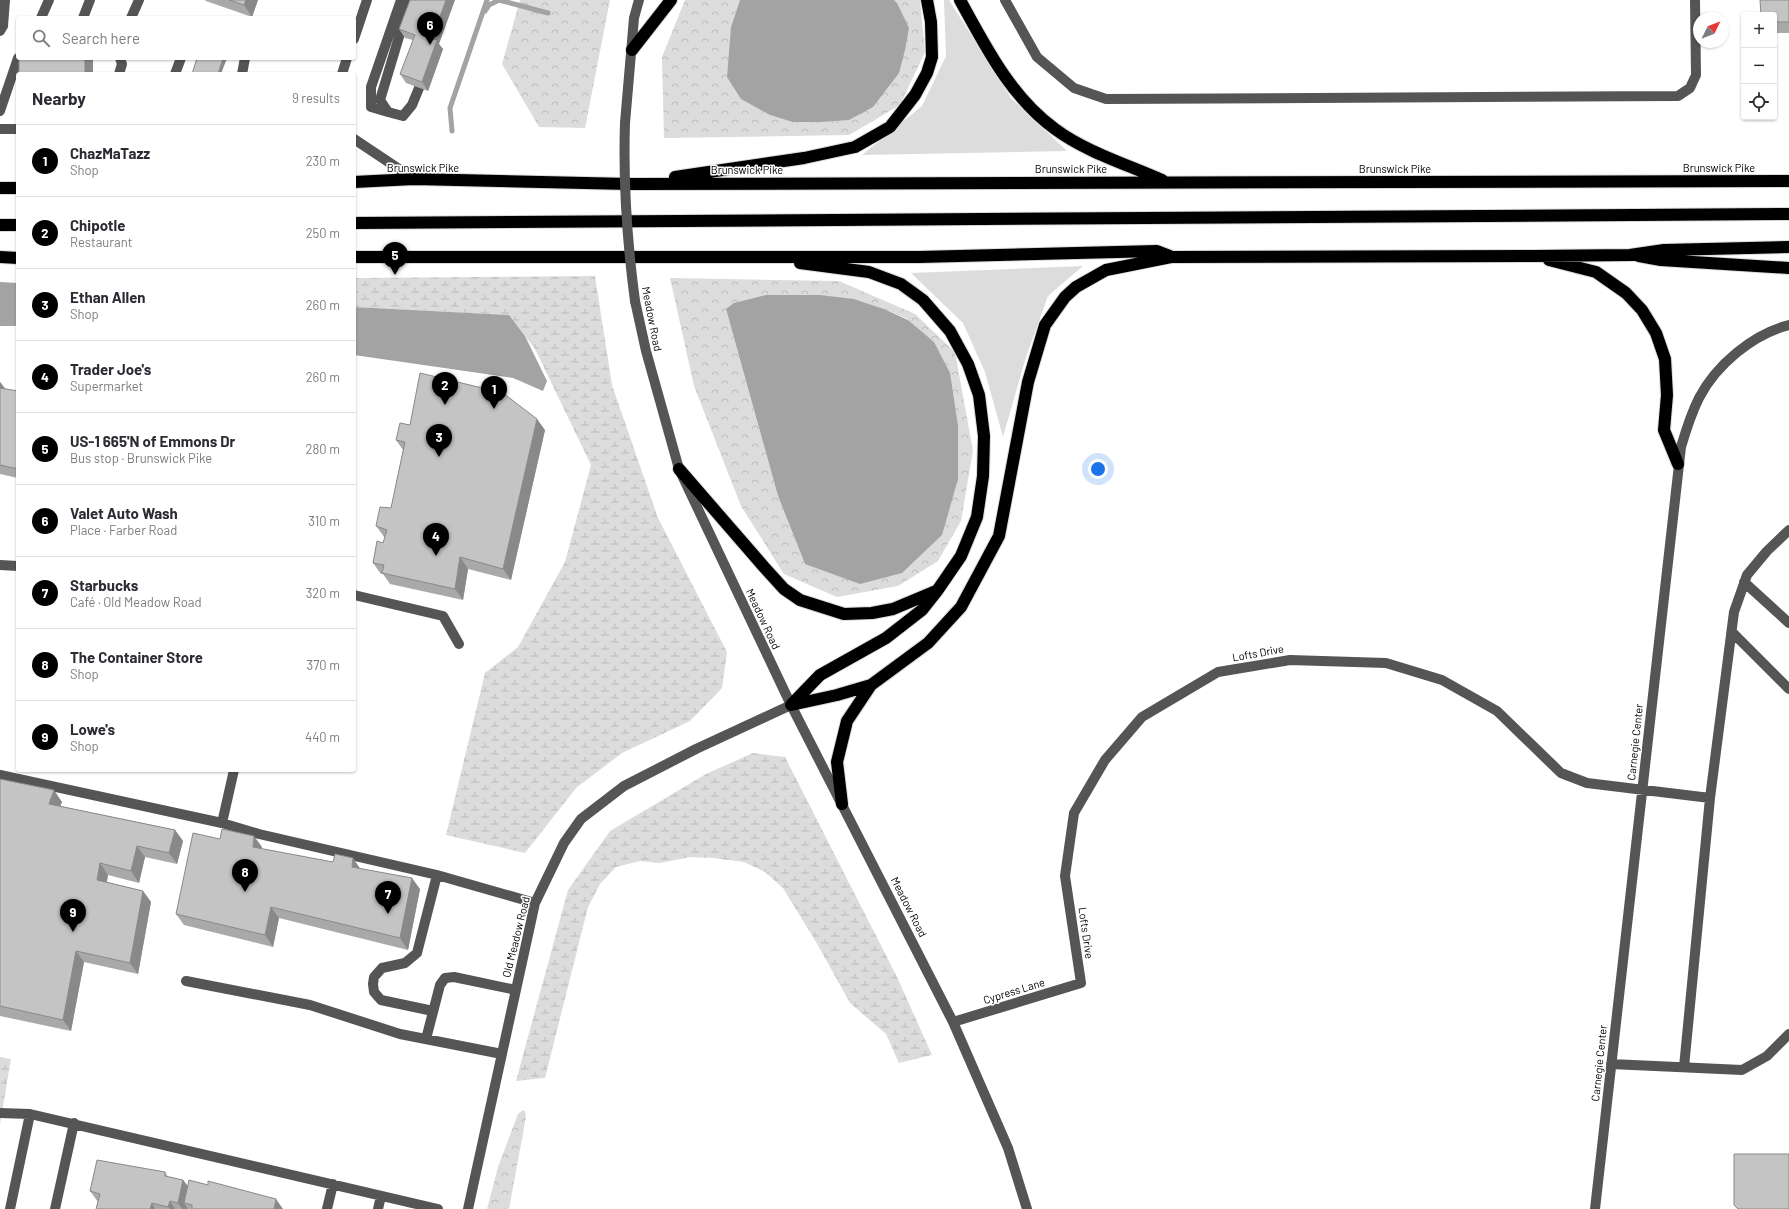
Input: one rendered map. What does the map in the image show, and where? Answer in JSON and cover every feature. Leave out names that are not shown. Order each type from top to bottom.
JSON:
[{"type":"highway","points":[[632,50],[671,0]]},
{"type":"highway","points":[[630,184],[804,158],[855,147],[890,127],[914,95],[927,73],[932,57],[931,22],[927,0]]},
{"type":"highway","points":[[960,0],[1000,70],[1015,91],[1032,110],[1055,129],[1080,144],[1167,182]]},
{"type":"highway","name":"Brunswick Pike","points":[[356,182],[414,179],[630,184],[1789,181]]},
{"type":"highway","points":[[0,188],[16,188]]},
{"type":"highway","points":[[356,223],[1789,214]]},
{"type":"highway","points":[[0,226],[16,225]]},
{"type":"highway","points":[[842,804],[837,762],[847,721],[871,685],[928,643],[961,607],[999,536],[1028,382],[1045,326],[1065,297],[1076,287],[1089,279],[1106,270],[1171,257],[1630,255],[1664,250],[1789,246]]},
{"type":"highway","points":[[356,256],[919,257],[1157,251],[1171,257]]},
{"type":"highway","points":[[1630,255],[1660,260],[1789,268]]},
{"type":"highway","points":[[1534,256],[1596,272],[1626,293],[1642,310],[1656,333],[1665,359],[1667,396],[1664,430],[1678,464]]},
{"type":"highway","points":[[0,257],[16,258]]},
{"type":"highway","points":[[752,257],[869,272],[901,284],[923,300],[950,331],[968,364],[978,395],[984,436],[982,476],[977,517],[961,556],[937,590],[922,610],[886,638],[820,675],[791,705]]},
{"type":"highway","points":[[679,469],[784,589],[800,600],[844,614],[872,613],[893,609],[937,590]]},
{"type":"highway","points":[[791,705],[837,695],[871,685]]},
{"type":"street","points":[[0,31],[3,26],[5,0]]},
{"type":"street","points":[[42,16],[49,0]]},
{"type":"street","points":[[84,16],[90,0]]},
{"type":"street","points":[[132,16],[139,0]]},
{"type":"street","points":[[356,33],[367,0]]},
{"type":"street","points":[[401,0],[371,87],[371,107],[403,116],[412,105],[419,88]]},
{"type":"street","points":[[388,112],[380,100],[410,0]]},
{"type":"street","name":"Meadow Road","points":[[639,0],[634,18],[624,123],[627,243],[635,300],[646,351],[679,469],[791,705],[953,1022],[1008,1148],[1027,1209]]},
{"type":"street","points":[[1005,0],[1037,57],[1074,88],[1106,99],[1678,96],[1690,88],[1696,75],[1695,0]]},
{"type":"street","points":[[0,111],[17,60]]},
{"type":"street","points":[[120,72],[122,64],[121,60]]},
{"type":"street","points":[[176,72],[180,60]]},
{"type":"street","points":[[242,72],[245,60]]},
{"type":"street","points":[[343,72],[347,60]]},
{"type":"street","points":[[0,129],[16,129]]},
{"type":"street","points":[[356,140],[414,179]]},
{"type":"street","name":"Carnegie Center","points":[[1595,1209],[1678,464],[1689,420],[1700,397],[1716,374],[1734,356],[1757,339],[1789,325]]},
{"type":"street","points":[[1684,1067],[1710,798],[1734,612],[1747,575],[1767,551],[1789,530]]},
{"type":"street","points":[[0,565],[16,566]]},
{"type":"street","points":[[1744,582],[1789,623]]},
{"type":"street","points":[[356,595],[442,616],[459,644]]},
{"type":"street","points":[[1732,632],[1789,689]]},
{"type":"street","name":"Lofts Drive","points":[[1081,984],[1065,876],[1074,813],[1105,760],[1142,717],[1218,672],[1290,660],[1386,663],[1442,680],[1497,711],[1561,774],[1587,783],[1710,798]]},
{"type":"street","name":"Old Meadow Road","points":[[468,1209],[535,903],[564,843],[581,819],[624,786],[648,773],[791,705]]},
{"type":"street","points":[[222,823],[234,772]]},
{"type":"street","points":[[0,775],[222,823],[259,834],[437,875],[535,903]]},
{"type":"street","points":[[433,1011],[381,1000],[374,992],[373,984],[378,971],[387,966],[405,963],[417,953],[437,875]]},
{"type":"street","points":[[426,1039],[440,984],[445,978],[450,977],[516,990]]},
{"type":"street","points":[[186,981],[310,1005],[400,1034],[502,1054]]},
{"type":"street","name":"Cypress Lane","points":[[953,1022],[1081,984]]},
{"type":"street","points":[[1611,1064],[1742,1070],[1767,1056],[1789,1034]]},
{"type":"street","points":[[0,1113],[30,1114],[74,1123],[438,1209]]},
{"type":"street","points":[[10,1209],[30,1114]]},
{"type":"street","points":[[55,1209],[74,1123]]},
{"type":"street","points":[[327,1209],[333,1184]]},
{"type":"street","points":[[378,1209],[381,1196]]},
{"type":"green space","points":[[520,0],[610,0],[585,128],[539,127],[502,64]]},
{"type":"green space","points":[[685,0],[740,0],[731,27],[897,3],[894,0],[920,0],[925,52],[900,105],[849,135],[664,138],[662,57]]},
{"type":"green space","points":[[944,0],[949,0],[1011,98],[1067,151],[862,155],[922,106],[946,56]]},
{"type":"green space","points":[[1083,266],[1048,296],[1026,357],[1003,437],[985,372],[963,323],[911,273]]},
{"type":"green space","points":[[595,276],[612,385],[658,518],[727,652],[722,688],[690,721],[622,753],[576,788],[525,853],[446,835],[485,673],[518,647],[565,562],[591,465],[535,349],[509,315],[356,307],[356,278]]},
{"type":"green space","points":[[670,278],[839,281],[915,314],[955,352],[973,451],[961,521],[938,561],[898,586],[837,597],[784,574],[741,506],[694,386]],"holes":[[[854,299],[908,319],[805,564],[778,496],[726,309]]]},
{"type":"green space","points":[[753,753],[785,757],[897,977],[932,1055],[899,1063],[886,1034],[850,1003],[816,942],[783,888],[765,872],[744,862],[691,857],[659,863],[640,861],[616,867],[600,884],[588,907],[545,1078],[516,1081],[568,890],[610,831],[706,774]]},
{"type":"green space","points":[[0,1057],[11,1059],[0,1124]]},
{"type":"green space","points":[[523,1110],[525,1111],[526,1117],[509,1209],[487,1209],[498,1167],[518,1114]]},
{"type":"shaded area","points":[[740,0],[894,0],[897,3],[909,28],[899,73],[873,107],[849,120],[793,122],[770,115],[741,99],[727,77],[731,27]]},
{"type":"shaded area","points":[[0,282],[16,283],[16,326],[0,326]]},
{"type":"shaded area","points":[[766,295],[820,295],[854,299],[884,309],[908,320],[934,342],[950,373],[958,426],[958,479],[942,535],[902,573],[860,584],[805,564],[778,496],[726,309],[734,303]]},
{"type":"shaded area","points":[[356,307],[509,315],[525,336],[547,381],[543,391],[513,378],[356,355]]},
{"type":"building","points":[[229,0],[246,0],[244,5]]},
{"type":"building","points":[[410,0],[446,0],[432,39],[437,40],[422,82],[400,74],[415,35],[399,29]]},
{"type":"building","points":[[1760,0],[1789,0],[1789,22],[1777,22],[1777,12],[1761,12]]},
{"type":"building","points":[[19,60],[85,60],[85,72],[19,72]]},
{"type":"building","points":[[196,60],[222,60],[219,72],[193,72]]},
{"type":"building","points":[[420,373],[503,393],[537,419],[503,569],[460,557],[455,589],[382,573],[384,565],[373,563],[377,541],[383,543],[387,530],[376,526],[380,507],[391,508],[405,442],[396,440],[400,423],[410,425]]},
{"type":"building","points":[[0,388],[16,391],[16,469],[0,465]]},
{"type":"building","points":[[0,779],[54,790],[49,804],[175,830],[169,853],[137,846],[131,871],[100,863],[97,880],[143,891],[130,963],[76,951],[63,1020],[0,1006]]},
{"type":"building","points":[[222,829],[254,836],[253,847],[333,862],[335,854],[353,858],[352,867],[412,878],[400,938],[271,907],[265,935],[176,914],[193,833],[220,839]]},
{"type":"building","points":[[1734,1154],[1789,1154],[1789,1209],[1738,1209],[1734,1205]]},
{"type":"building","points":[[97,1160],[165,1172],[165,1176],[183,1180],[178,1203],[170,1201],[168,1207],[152,1203],[150,1209],[96,1209],[100,1194],[90,1191]]},
{"type":"building","points":[[189,1180],[208,1185],[208,1181],[276,1199],[274,1209],[192,1209],[192,1205],[184,1203]]},
{"type":"waterway","points":[[452,131],[450,108],[487,0]]},
{"type":"waterway","points":[[485,11],[489,5],[499,0],[548,13]]},
{"type":"place","name":"Valet Auto Wash","points":[[430,45]]},
{"type":"place","name":"US-1 665'N of Emmons Dr","points":[[395,275]]},
{"type":"place","name":"Chipotle","points":[[445,405]]},
{"type":"place","name":"ChazMaTazz","points":[[494,409]]},
{"type":"place","name":"Ethan Allen","points":[[439,457]]},
{"type":"place","name":"Trader Joe's","points":[[436,556]]},
{"type":"place","name":"The Container Store","points":[[245,892]]},
{"type":"place","name":"Starbucks","points":[[388,914]]},
{"type":"place","name":"Lowe's","points":[[73,932]]}]
